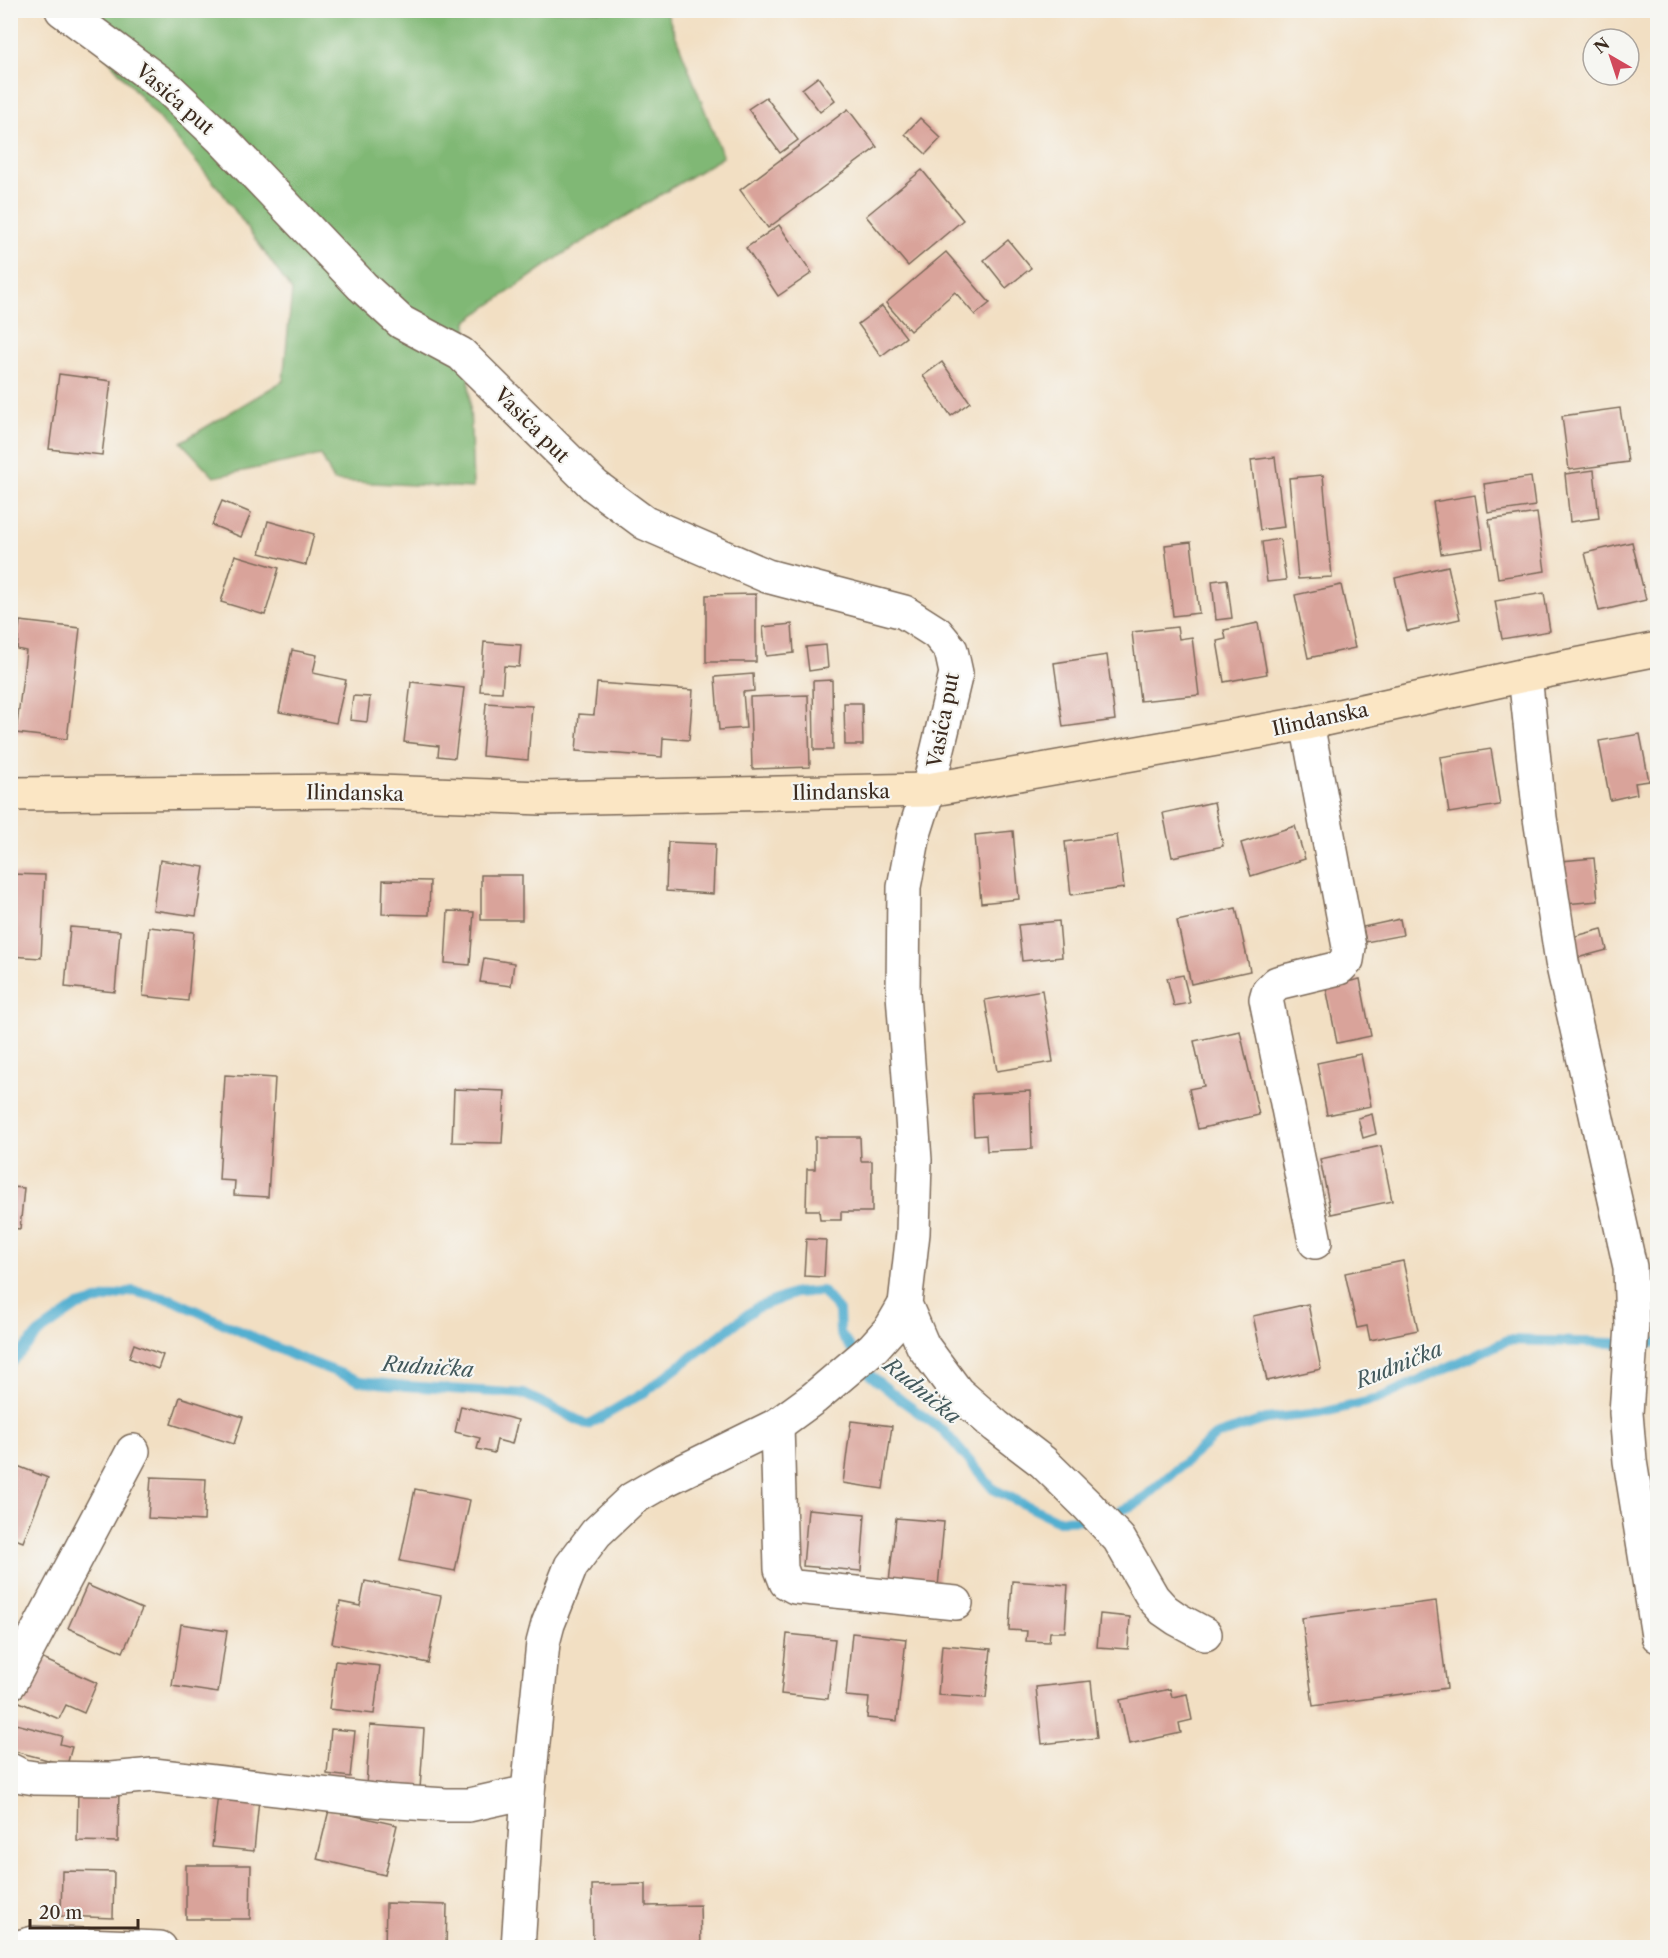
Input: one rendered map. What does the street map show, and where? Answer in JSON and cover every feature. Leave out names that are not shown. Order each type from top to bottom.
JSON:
[{"type":"street","name":"Vasića put","points":[[62,10],[169,89],[222,140],[362,286],[401,322],[461,354],[595,486],[619,505],[645,523],[767,576],[904,612],[937,633],[951,650],[956,673],[928,790],[914,834],[904,886],[903,994],[915,1160],[913,1233],[905,1304]]},
{"type":"street","name":"Ilindanska","points":[[10,794],[352,792],[542,798],[928,790],[1307,723],[1525,675],[1658,649]]},
{"type":"street","points":[[1525,675],[1540,818],[1562,962],[1630,1267],[1632,1326],[1626,1413],[1630,1461],[1658,1636]]},
{"type":"street","points":[[1307,723],[1349,947],[1347,960],[1339,968],[1277,983],[1268,992],[1266,999],[1315,1242]]},
{"type":"street","points":[[518,1947],[528,1792],[543,1643],[548,1624],[572,1566],[596,1533],[632,1499],[665,1480],[777,1425],[814,1398],[873,1348],[891,1328],[905,1304]]},
{"type":"street","points":[[905,1304],[923,1346],[957,1392],[1043,1462],[1088,1506],[1119,1539],[1154,1598],[1164,1610],[1205,1634]]},
{"type":"street","points":[[777,1425],[781,1569],[786,1582],[795,1587],[956,1603]]},
{"type":"street","points":[[10,1683],[133,1451]]},
{"type":"street","points":[[10,1770],[22,1776],[35,1778],[111,1779],[153,1775],[371,1800],[446,1805],[469,1805],[528,1792]]},
{"type":"street","points":[[15,1947],[34,1943],[160,1947]]},
{"type":"green space","points":[[67,11],[666,11],[723,157],[566,252],[467,321],[473,488],[334,481],[321,455],[214,477],[181,442],[283,381],[292,291],[221,191]]},
{"type":"building","points":[[818,77],[835,100],[820,112],[802,89]]},
{"type":"building","points":[[766,97],[798,140],[780,153],[748,109]]},
{"type":"building","points":[[848,109],[877,147],[768,228],[740,190]]},
{"type":"building","points":[[920,118],[941,138],[926,154],[905,134]]},
{"type":"building","points":[[922,170],[963,220],[908,266],[866,216]]},
{"type":"building","points":[[779,225],[812,273],[778,296],[746,248]]},
{"type":"building","points":[[1008,240],[1031,268],[1006,288],[984,260]]},
{"type":"building","points":[[946,252],[990,303],[975,315],[955,292],[910,331],[886,303]]},
{"type":"building","points":[[882,306],[906,337],[881,356],[858,324]]},
{"type":"building","points":[[942,362],[970,402],[951,416],[923,376]]},
{"type":"building","points":[[59,374],[111,381],[102,455],[49,449]]},
{"type":"building","points":[[1620,408],[1628,462],[1569,470],[1562,416]]},
{"type":"building","points":[[1275,457],[1284,527],[1260,530],[1251,460]]},
{"type":"building","points":[[1594,470],[1599,518],[1570,522],[1565,474]]},
{"type":"building","points":[[1323,475],[1332,577],[1298,579],[1289,478]]},
{"type":"building","points":[[1531,477],[1535,506],[1488,513],[1484,484]]},
{"type":"building","points":[[1475,495],[1483,548],[1441,554],[1433,502]]},
{"type":"building","points":[[222,501],[251,513],[241,537],[212,525]]},
{"type":"building","points":[[1537,513],[1545,571],[1498,578],[1489,520]]},
{"type":"building","points":[[268,521],[314,534],[306,565],[260,553]]},
{"type":"building","points":[[1280,539],[1286,580],[1267,582],[1262,542]]},
{"type":"building","points":[[1191,542],[1199,613],[1173,616],[1165,545]]},
{"type":"building","points":[[1632,542],[1646,600],[1599,611],[1585,553]]},
{"type":"building","points":[[235,555],[279,568],[265,615],[221,602]]},
{"type":"building","points":[[1448,566],[1460,619],[1407,631],[1395,578]]},
{"type":"building","points":[[1227,579],[1232,618],[1216,620],[1212,581]]},
{"type":"building","points":[[1341,585],[1355,648],[1308,658],[1295,595]]},
{"type":"building","points":[[1544,593],[1550,631],[1502,639],[1495,601]]},
{"type":"building","points":[[756,594],[756,662],[706,662],[706,595]]},
{"type":"building","points":[[20,621],[80,628],[67,739],[16,733],[26,651],[17,649]]},
{"type":"building","points":[[1258,623],[1267,674],[1224,682],[1217,641],[1226,639],[1224,630]]},
{"type":"building","points":[[792,624],[794,653],[766,656],[763,627]]},
{"type":"building","points":[[1177,627],[1179,639],[1192,637],[1199,695],[1140,701],[1132,632]]},
{"type":"building","points":[[484,642],[521,645],[519,667],[504,666],[502,692],[480,691]]},
{"type":"building","points":[[826,645],[828,668],[809,671],[806,647]]},
{"type":"building","points":[[292,650],[317,655],[313,673],[346,680],[336,723],[279,712]]},
{"type":"building","points":[[1107,655],[1115,720],[1063,727],[1054,663]]},
{"type":"building","points":[[753,674],[754,691],[743,692],[746,728],[719,730],[715,677]]},
{"type":"building","points":[[832,680],[833,750],[814,750],[813,681]]},
{"type":"building","points":[[411,682],[464,688],[455,758],[438,756],[439,746],[404,742]]},
{"type":"building","points":[[597,683],[693,690],[689,740],[663,738],[662,757],[576,751],[579,714],[594,715]]},
{"type":"building","points":[[808,695],[810,767],[752,769],[750,697]]},
{"type":"building","points":[[353,696],[370,697],[367,722],[350,720]]},
{"type":"building","points":[[486,703],[532,706],[528,760],[482,756]]},
{"type":"building","points":[[844,703],[862,703],[863,745],[845,745]]},
{"type":"building","points":[[1640,734],[1649,781],[1635,783],[1637,794],[1610,800],[1599,741]]},
{"type":"building","points":[[1491,749],[1500,805],[1449,813],[1440,757]]},
{"type":"building","points":[[1214,802],[1223,846],[1172,857],[1163,813]]},
{"type":"building","points":[[1295,826],[1305,859],[1251,876],[1241,843]]},
{"type":"building","points":[[1013,831],[1019,899],[981,903],[975,835]]},
{"type":"building","points":[[1117,835],[1124,888],[1071,895],[1065,842]]},
{"type":"building","points":[[668,842],[715,844],[713,894],[666,891]]},
{"type":"building","points":[[1594,858],[1598,901],[1565,904],[1561,861]]},
{"type":"building","points":[[160,860],[204,867],[196,916],[153,910]]},
{"type":"building","points":[[10,874],[45,875],[41,958],[10,956]]},
{"type":"building","points":[[481,875],[522,875],[522,920],[481,920]]},
{"type":"building","points":[[383,880],[430,881],[429,915],[382,914]]},
{"type":"building","points":[[1236,908],[1250,971],[1191,984],[1177,921]]},
{"type":"building","points":[[448,911],[474,912],[470,965],[445,963]]},
{"type":"building","points":[[1400,919],[1403,935],[1366,942],[1363,927]]},
{"type":"building","points":[[1059,921],[1062,957],[1022,961],[1018,925]]},
{"type":"building","points":[[70,927],[120,931],[115,992],[65,987]]},
{"type":"building","points":[[149,927],[194,932],[188,1001],[143,996]]},
{"type":"building","points":[[1602,929],[1607,950],[1577,958],[1572,937]]},
{"type":"building","points":[[484,958],[514,963],[511,986],[480,982]]},
{"type":"building","points":[[1183,975],[1190,1003],[1174,1006],[1167,978]]},
{"type":"building","points":[[1360,979],[1371,1036],[1337,1043],[1326,987]]},
{"type":"building","points":[[1042,990],[1053,1062],[997,1071],[985,1000]]},
{"type":"building","points":[[1240,1031],[1259,1115],[1198,1129],[1189,1089],[1204,1086],[1194,1041]]},
{"type":"building","points":[[1361,1054],[1371,1106],[1327,1115],[1317,1063]]},
{"type":"building","points":[[225,1075],[275,1078],[268,1197],[234,1195],[235,1181],[219,1180]]},
{"type":"building","points":[[454,1089],[505,1091],[502,1143],[452,1142]]},
{"type":"building","points":[[1030,1091],[1032,1149],[987,1151],[986,1135],[974,1136],[972,1094]]},
{"type":"building","points":[[1372,1114],[1376,1134],[1363,1138],[1358,1118]]},
{"type":"building","points":[[815,1137],[860,1137],[861,1161],[872,1161],[872,1212],[841,1212],[841,1220],[820,1220],[819,1210],[806,1210],[807,1169],[815,1169]]},
{"type":"building","points":[[1381,1146],[1392,1201],[1331,1214],[1320,1159]]},
{"type":"building","points":[[10,1187],[24,1188],[20,1229],[10,1228]]},
{"type":"building","points":[[806,1239],[826,1240],[824,1277],[804,1276]]},
{"type":"building","points":[[1403,1261],[1418,1330],[1370,1340],[1367,1326],[1357,1328],[1345,1273]]},
{"type":"building","points":[[1308,1304],[1321,1369],[1267,1381],[1253,1316]]},
{"type":"building","points":[[134,1344],[163,1355],[158,1369],[129,1358]]},
{"type":"building","points":[[180,1397],[243,1417],[234,1444],[171,1424]]},
{"type":"building","points":[[461,1406],[518,1420],[512,1444],[497,1440],[494,1453],[477,1449],[480,1438],[455,1432]]},
{"type":"building","points":[[851,1421],[892,1426],[883,1489],[843,1483]]},
{"type":"building","points":[[10,1463],[48,1478],[23,1542],[10,1537]]},
{"type":"building","points":[[151,1477],[206,1479],[204,1521],[148,1518]]},
{"type":"building","points":[[415,1489],[470,1500],[455,1571],[400,1561]]},
{"type":"building","points":[[808,1509],[865,1514],[861,1571],[803,1566]]},
{"type":"building","points":[[896,1518],[944,1522],[938,1587],[889,1582]]},
{"type":"building","points":[[365,1581],[441,1596],[428,1663],[332,1643],[340,1602],[360,1606]]},
{"type":"building","points":[[1012,1581],[1068,1585],[1065,1632],[1050,1632],[1049,1642],[1026,1641],[1027,1631],[1009,1630]]},
{"type":"building","points":[[87,1585],[142,1609],[123,1652],[68,1628]]},
{"type":"building","points":[[1436,1601],[1447,1688],[1313,1706],[1302,1618]]},
{"type":"building","points":[[1100,1614],[1130,1617],[1128,1649],[1097,1647]]},
{"type":"building","points":[[181,1624],[227,1631],[218,1693],[172,1686]]},
{"type":"building","points":[[852,1633],[906,1639],[897,1721],[867,1718],[869,1698],[846,1696]]},
{"type":"building","points":[[787,1634],[835,1639],[828,1699],[781,1694]]},
{"type":"building","points":[[942,1645],[991,1649],[986,1698],[938,1695]]},
{"type":"building","points":[[34,1655],[97,1683],[84,1713],[66,1705],[59,1719],[15,1700]]},
{"type":"building","points":[[335,1661],[380,1666],[374,1714],[329,1709]]},
{"type":"building","points":[[1091,1681],[1097,1738],[1042,1744],[1036,1687]]},
{"type":"building","points":[[1170,1689],[1172,1697],[1187,1694],[1192,1720],[1179,1723],[1181,1733],[1129,1744],[1120,1700]]},
{"type":"building","points":[[16,1724],[62,1736],[60,1744],[72,1747],[67,1765],[10,1750]]},
{"type":"building","points":[[370,1725],[424,1729],[420,1789],[366,1786]]},
{"type":"building","points":[[331,1729],[355,1731],[350,1777],[327,1774]]},
{"type":"building","points":[[78,1787],[119,1788],[118,1842],[77,1841]]},
{"type":"building","points":[[218,1794],[259,1799],[254,1851],[212,1847]]},
{"type":"building","points":[[329,1810],[397,1825],[385,1875],[317,1859]]},
{"type":"building","points":[[186,1865],[251,1865],[250,1919],[186,1919]]},
{"type":"building","points":[[62,1871],[114,1872],[113,1918],[61,1916]]},
{"type":"building","points":[[646,1884],[646,1906],[700,1905],[701,1948],[593,1948],[592,1885]]},
{"type":"building","points":[[386,1903],[447,1905],[446,1948],[385,1948]]},
{"type":"waterway","name":"Rudnička","points":[[10,1364],[39,1333],[78,1306],[132,1291],[173,1300],[292,1355],[360,1381],[524,1394],[588,1425],[645,1392],[756,1308],[795,1293],[822,1291],[839,1311],[840,1333],[870,1375],[944,1431],[993,1489],[1057,1520],[1090,1519]]},
{"type":"waterway","name":"Rudnička","points":[[1106,1518],[1139,1502],[1215,1436],[1266,1419],[1321,1413],[1378,1399],[1508,1340],[1645,1344],[1658,1342]]}]
